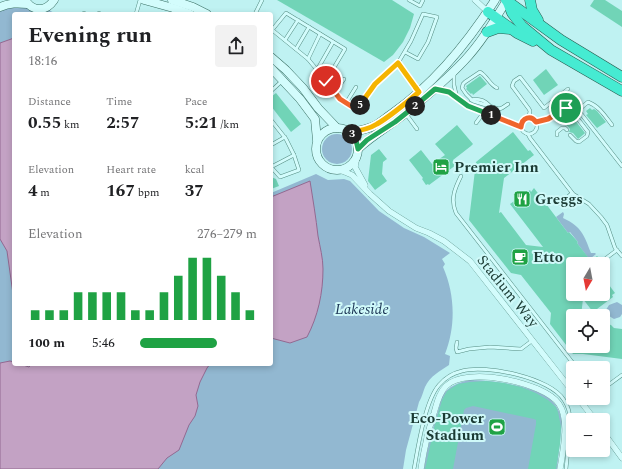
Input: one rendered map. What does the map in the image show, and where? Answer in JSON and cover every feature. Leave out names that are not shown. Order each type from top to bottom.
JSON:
[{"type":"highway","points":[[507,0],[561,40],[622,77]]},
{"type":"highway","points":[[507,0],[512,13],[522,26],[551,50]]},
{"type":"highway","points":[[530,0],[532,10],[540,24]]},
{"type":"highway","points":[[492,15],[517,33]]},
{"type":"highway","points":[[487,32],[498,28],[504,28],[517,33],[551,50],[622,91]]},
{"type":"street","points":[[2,6],[26,2],[32,8],[39,9],[46,8],[52,4],[54,0]]},
{"type":"street","points":[[144,0],[184,12]]},
{"type":"street","points":[[172,0],[186,2],[204,12]]},
{"type":"street","points":[[475,0],[492,15]]},
{"type":"street","points":[[273,70],[300,99],[315,120],[317,140],[315,150],[319,162],[328,169],[340,170],[350,166],[367,140],[406,114],[465,60],[487,32],[495,0]]},
{"type":"street","points":[[350,132],[376,125],[404,105],[440,71],[507,0]]},
{"type":"street","points":[[273,59],[286,70],[337,128]]},
{"type":"street","points":[[317,140],[321,134],[328,129],[344,129],[350,132],[356,140],[358,152]]},
{"type":"street","name":"Stadium Way","points":[[358,152],[356,167],[370,194]]},
{"type":"street","name":"Stadium Way","points":[[340,170],[352,175],[389,211],[416,228],[429,233],[444,242],[470,262],[566,383]]},
{"type":"street","points":[[421,469],[429,427],[442,391],[448,384],[456,380],[463,377],[476,376],[497,378],[519,383],[539,390],[554,398],[560,404],[564,417],[565,432],[560,469]]},
{"type":"street","points":[[610,442],[622,458]]},
{"type":"lane","points":[[137,12],[140,0]]},
{"type":"lane","points":[[256,12],[262,0]]},
{"type":"lane","points":[[273,30],[308,59],[340,99],[351,106],[360,105],[375,84],[398,63],[411,41],[423,14],[420,6],[409,0]]},
{"type":"lane","points":[[420,6],[423,0]]},
{"type":"lane","points":[[273,28],[286,13],[344,49],[326,81]]},
{"type":"lane","points":[[405,52],[418,59],[428,42],[437,17],[423,14]]},
{"type":"lane","points":[[285,40],[298,20]]},
{"type":"lane","points":[[296,49],[309,27]]},
{"type":"lane","points":[[308,59],[320,34]]},
{"type":"lane","points":[[317,70],[333,42]]},
{"type":"lane","points":[[398,63],[419,92]]},
{"type":"lane","points":[[455,70],[453,80],[457,98]]},
{"type":"lane","points":[[497,88],[494,87],[484,74],[480,72],[465,82],[462,87],[471,100],[490,107],[501,109],[508,104]]},
{"type":"lane","points":[[521,127],[523,121],[529,117],[530,111],[512,86],[514,81],[520,77],[544,108],[568,89]]},
{"type":"lane","points":[[335,92],[344,79]]},
{"type":"lane","points":[[273,89],[283,80]]},
{"type":"lane","points":[[346,103],[356,87]]},
{"type":"lane","points":[[435,89],[449,92],[468,106],[521,127],[523,131],[528,134],[572,193],[589,204],[601,217],[614,245],[622,256]]},
{"type":"lane","points":[[536,122],[548,119],[564,109],[576,109],[590,102],[598,107],[612,125]]},
{"type":"lane","points":[[564,109],[571,110],[588,132],[587,136],[579,142],[576,142],[570,135]]},
{"type":"lane","points":[[576,109],[622,166]]},
{"type":"lane","points":[[476,123],[484,112]]},
{"type":"lane","points":[[406,114],[417,129]]},
{"type":"lane","points":[[528,134],[533,133],[537,129],[535,120],[529,117]]},
{"type":"lane","points":[[273,122],[285,137],[294,155],[299,170],[280,178],[273,169]]},
{"type":"lane","points":[[557,135],[557,132],[562,128],[566,128],[567,130]]},
{"type":"lane","points":[[273,144],[285,137]]},
{"type":"lane","points":[[273,166],[294,155]]},
{"type":"lane","points":[[461,176],[455,188],[453,202],[456,213],[571,361]]},
{"type":"lane","points":[[560,204],[572,193]]},
{"type":"lane","points":[[608,257],[617,250]]},
{"type":"lane","points":[[457,342],[457,352],[490,347],[521,349],[533,340]]},
{"type":"lane","points":[[414,469],[417,449],[431,398],[439,385],[449,376],[464,370],[507,373],[530,379],[550,387],[557,392],[564,399],[569,410],[570,420],[566,469]]},
{"type":"lane","points":[[610,384],[622,375]]},
{"type":"green space","name":"Lakeside","points":[[5,5],[46,8],[52,12],[12,12],[12,366],[273,366],[273,192],[316,174],[328,180],[344,179],[350,181],[379,211],[404,228],[424,237],[450,253],[442,259],[445,264],[443,267],[450,288],[453,310],[449,343],[445,354],[450,356],[449,365],[432,377],[425,387],[419,402],[406,450],[403,469],[0,469],[0,7]]},
{"type":"green space","points":[[337,134],[348,138],[352,149],[348,160],[337,164],[326,160],[322,149],[326,138]]},
{"type":"green space","points":[[563,212],[563,218],[582,232],[591,253],[596,254],[592,257],[588,257],[577,243],[578,242],[570,232],[568,233],[556,217]]},
{"type":"green space","points":[[617,302],[622,305],[622,314],[620,317],[614,319],[610,317],[610,309],[606,309],[609,305]]},
{"type":"green space","name":"Eco-Power Stadium","points":[[469,380],[500,382],[533,390],[550,399],[555,404],[562,421],[557,469],[424,469],[430,440],[443,395],[451,387]]},
{"type":"shaded area","points":[[12,39],[12,287],[7,251],[0,239],[0,43]]},
{"type":"shaded area","name":"Lakeside","points":[[310,181],[323,269],[319,304],[311,329],[307,337],[290,343],[273,339],[273,196]]},
{"type":"shaded area","points":[[10,361],[12,362],[12,366],[29,367],[208,366],[200,382],[196,395],[198,406],[195,416],[189,425],[179,450],[167,458],[158,469],[0,469],[0,363]]},
{"type":"building","points":[[277,0],[392,0],[414,14],[410,28],[403,42],[393,55],[384,62]]},
{"type":"building","points":[[594,0],[605,0],[622,11],[622,27],[590,6]]},
{"type":"building","points":[[546,69],[558,85],[544,95],[533,80]]},
{"type":"building","points":[[480,76],[487,84],[473,95],[466,89],[466,86]]},
{"type":"building","points":[[276,93],[301,124],[291,132],[273,109],[273,95]]},
{"type":"building","points":[[590,108],[597,111],[606,122],[597,128],[586,115],[588,114],[586,111]]},
{"type":"building","points":[[570,114],[585,133],[578,139],[573,133],[569,132],[570,129],[562,120]]},
{"type":"building","points":[[457,125],[473,144],[453,160],[456,165],[429,185],[426,185],[422,179],[423,178],[409,160],[421,150],[432,164],[445,155],[435,144]]},
{"type":"building","points":[[513,132],[528,151],[530,150],[534,155],[504,178],[499,213],[501,212],[526,245],[543,247],[510,204],[530,190],[531,192],[534,188],[568,233],[569,232],[578,242],[577,243],[588,257],[566,257],[566,301],[583,301],[582,309],[566,309],[566,345],[550,324],[551,313],[521,275],[511,273],[469,220],[476,162]]},
{"type":"building","points":[[379,149],[387,159],[383,162],[382,174],[387,181],[375,190],[368,181],[371,155]]},
{"type":"building","points":[[273,178],[276,179],[279,186],[273,188]]},
{"type":"building","points":[[610,286],[615,293],[612,295],[613,297],[610,299]]},
{"type":"building","points":[[585,301],[608,301],[597,309],[591,309]]},
{"type":"building","points":[[610,325],[614,328],[622,329],[622,359],[572,353],[610,353]]},
{"type":"building","points":[[486,381],[521,387],[536,393],[556,407],[561,427],[556,469],[528,469],[536,420],[473,406],[464,410],[453,469],[425,469],[434,428],[442,400],[447,391],[458,384]]},
{"type":"place","name":"Premier Inn","points":[[441,167]]},
{"type":"place","name":"Greggs","points":[[522,199]]},
{"type":"place","name":"Etto","points":[[520,257]]},
{"type":"place","name":"Eco-Power Stadium","points":[[497,427]]},
{"type":"route","points":[[326,81],[340,99],[351,106],[360,105],[375,84],[398,63],[419,92],[376,125],[350,132],[356,140],[358,149],[367,140],[395,122],[435,89],[449,92],[464,104],[474,109],[521,127],[523,121],[529,117],[536,122],[548,119],[566,108]]}]
